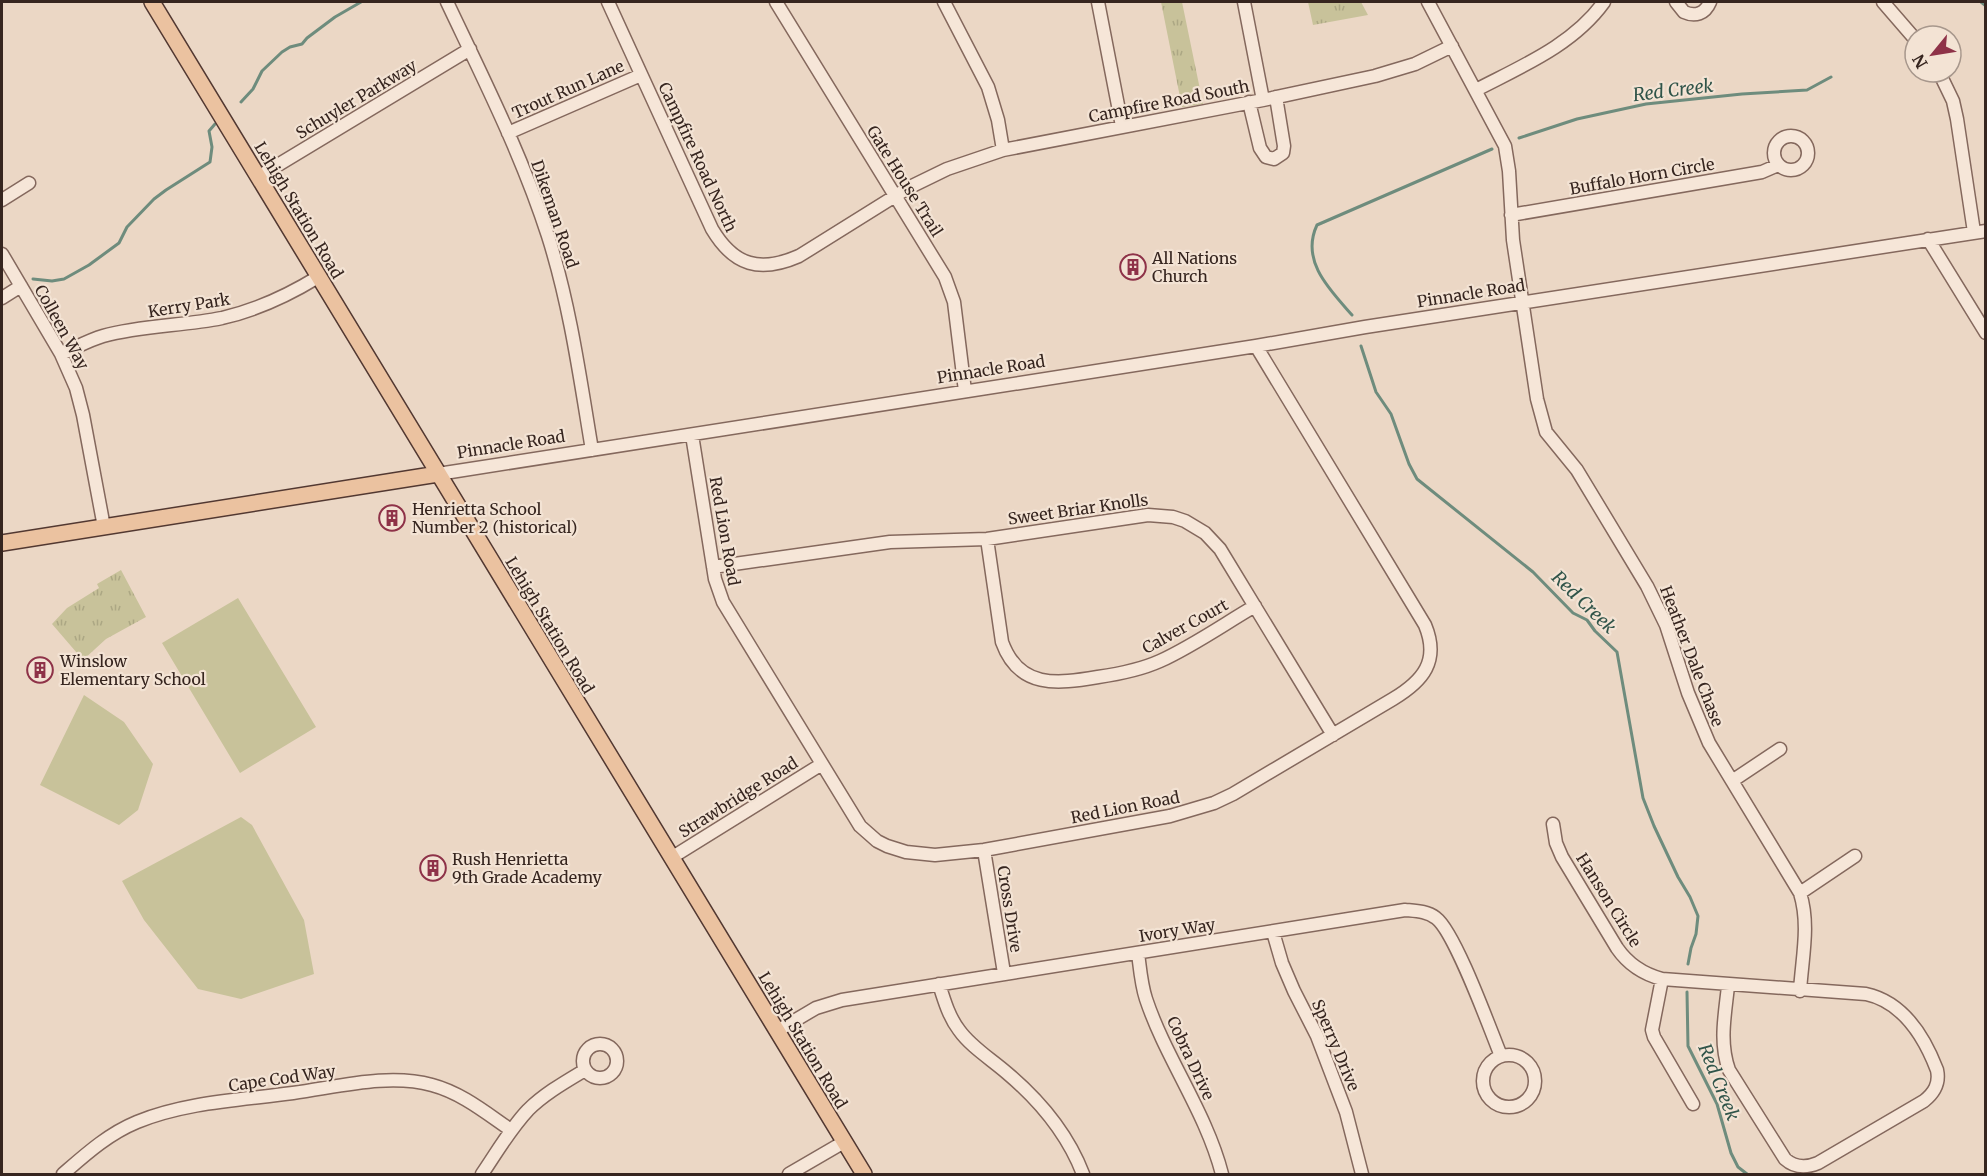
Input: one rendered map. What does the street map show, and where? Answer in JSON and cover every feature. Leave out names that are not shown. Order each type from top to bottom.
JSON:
[{"type":"main road","name":"Lehigh Station Road","points":[[152,2],[864,1174]]},
{"type":"main road","name":"Pinnacle Road","points":[[2,543],[438,474]]},
{"type":"street","name":"Dikeman Road","points":[[447,2],[508,133],[536,201],[559,273],[592,450]]},
{"type":"street","name":"Campfire Road North","points":[[608,2],[712,229],[721,244],[731,254],[741,260],[761,266],[785,262],[799,256],[894,197]]},
{"type":"street","name":"Gate House Trail","points":[[776,2],[936,262],[950,290],[965,392]]},
{"type":"street","points":[[944,2],[988,87],[998,120],[1003,150]]},
{"type":"street","points":[[1098,2],[1122,126]]},
{"type":"street","points":[[1244,2],[1263,100]]},
{"type":"street","name":"Heather Dale Chase","points":[[1428,2],[1501,136],[1507,154],[1510,215],[1537,399],[1546,432],[1577,470],[1647,586],[1666,625],[1695,714],[1709,743],[1800,893],[1806,925],[1800,991]]},
{"type":"street","points":[[1476,90],[1569,37],[1588,21],[1604,2]]},
{"type":"street","points":[[1676,2],[1684,12],[1695,15],[1706,9],[1710,2]]},
{"type":"street","points":[[1883,2],[1903,25]]},
{"type":"street","name":"Campfire Road South","points":[[894,197],[947,170],[1003,150],[1263,100],[1397,71],[1452,46]]},
{"type":"street","name":"Schuyler Parkway","points":[[258,177],[470,49]]},
{"type":"street","name":"Trout Run Lane","points":[[508,133],[641,75]]},
{"type":"street","points":[[1945,84],[1955,110],[1980,232]]},
{"type":"street","points":[[1249,102],[1260,148],[1266,157],[1274,159],[1283,153],[1284,146],[1276,97]]},
{"type":"street","name":"Buffalo Horn Circle","points":[[1510,215],[1762,172],[1778,165]]},
{"type":"street","points":[[2,200],[29,183]]},
{"type":"street","name":"Pinnacle Road","points":[[438,474],[1980,232]]},
{"type":"street","points":[[1928,239],[1986,333]]},
{"type":"street","name":"Colleen Way","points":[[2,254],[61,354],[80,402],[104,527]]},
{"type":"street","name":"Kerry Park","points":[[61,354],[103,336],[204,321],[247,312],[292,294],[318,278]]},
{"type":"street","points":[[2,298],[21,286]]},
{"type":"street","name":"Red Lion Road","points":[[692,435],[718,591],[860,826],[877,841],[906,852],[935,855],[984,850],[1170,816],[1214,802],[1256,782],[1394,699],[1415,684],[1427,667],[1430,641],[1425,625],[1256,346]]},
{"type":"street","name":"Sweet Briar Knolls","points":[[713,567],[890,542],[987,539],[1135,516],[1173,517],[1196,527],[1213,541],[1333,735]]},
{"type":"street","name":"Calver Court","points":[[987,539],[1002,642],[1006,652],[1020,670],[1042,681],[1070,682],[1144,667],[1162,660],[1255,606]]},
{"type":"street","points":[[1732,781],[1780,749]]},
{"type":"street","name":"Strawbridge Road","points":[[671,858],[822,764]]},
{"type":"street","name":"Hanson Circle","points":[[1552,824],[1562,857],[1617,948],[1622,956],[1641,971],[1662,980],[1866,994],[1887,1001],[1901,1011],[1918,1032],[1935,1064],[1938,1077],[1935,1090],[1923,1101],[1828,1158],[1804,1167],[1790,1164],[1730,1070],[1723,1045],[1728,986]]},
{"type":"street","name":"Cross Drive","points":[[984,850],[1004,974]]},
{"type":"street","points":[[1800,893],[1856,856]]},
{"type":"street","name":"Ivory Way","points":[[777,1031],[809,1011],[831,1002],[1405,910],[1428,914],[1444,926],[1501,1056]]},
{"type":"street","name":"Sperry Drive","points":[[1274,932],[1286,972],[1317,1036],[1343,1102],[1362,1174]]},
{"type":"street","name":"Cobra Drive","points":[[1138,953],[1142,983],[1153,1016],[1206,1129],[1222,1174]]},
{"type":"street","points":[[1662,980],[1652,1030],[1693,1104]]},
{"type":"street","points":[[939,984],[947,1009],[958,1029],[1040,1104],[1069,1145],[1083,1174]]},
{"type":"street","points":[[1501,1056],[1518,1056],[1531,1067],[1535,1074],[1534,1091],[1523,1104],[1506,1107],[1490,1099],[1485,1092],[1483,1083],[1487,1067],[1501,1056]]},
{"type":"street","points":[[482,1174],[510,1130],[540,1100],[585,1070]]},
{"type":"street","name":"Cape Cod Way","points":[[63,1174],[104,1140],[153,1116],[194,1106],[395,1080],[433,1085],[459,1095],[510,1130]]},
{"type":"street","points":[[789,1174],[844,1142]]},
{"type":"green space","points":[[1161,2],[1182,2],[1203,104],[1182,107]]},
{"type":"green space","points":[[1308,2],[1361,2],[1368,15],[1313,25]]},
{"type":"green space","points":[[121,570],[146,617],[106,639],[83,660],[52,624],[67,608],[99,588],[97,584]]},
{"type":"green space","points":[[238,598],[316,727],[240,773],[162,643]]},
{"type":"green space","points":[[84,695],[124,722],[153,764],[138,810],[119,825],[40,785]]},
{"type":"green space","points":[[241,817],[252,825],[304,920],[314,974],[241,999],[198,989],[144,920],[122,881]]},
{"type":"waterway","points":[[241,102],[253,89],[262,71],[282,52],[302,44],[335,17],[361,2]]},
{"type":"waterway","name":"Red Creek","points":[[1981,2],[1986,6]]},
{"type":"waterway","name":"Red Creek","points":[[1519,138],[1577,119],[1646,104],[1807,90],[1831,77]]},
{"type":"waterway","points":[[33,279],[52,281],[64,279],[89,265],[119,243],[127,227],[154,199],[210,162],[212,147],[209,131],[215,124]]},
{"type":"waterway","name":"Red Creek","points":[[1352,315],[1327,285],[1315,263],[1312,251],[1317,225],[1492,149]]},
{"type":"waterway","name":"Red Creek","points":[[1361,346],[1376,392],[1391,414],[1409,464],[1417,479],[1533,572],[1573,613],[1587,620],[1617,652],[1643,798],[1654,826],[1698,916],[1688,964]]},
{"type":"waterway","name":"Red Creek","points":[[1687,992],[1688,1046],[1717,1104],[1731,1153],[1738,1167],[1747,1174]]},
{"type":"place","name":"All Nations Church","points":[[1133,267]]},
{"type":"place","name":"Henrietta School Number 2 (historical)","points":[[392,518]]},
{"type":"place","name":"Winslow Elementary School","points":[[40,670]]},
{"type":"place","name":"Rush Henrietta 9th Grade Academy","points":[[433,868]]}]
